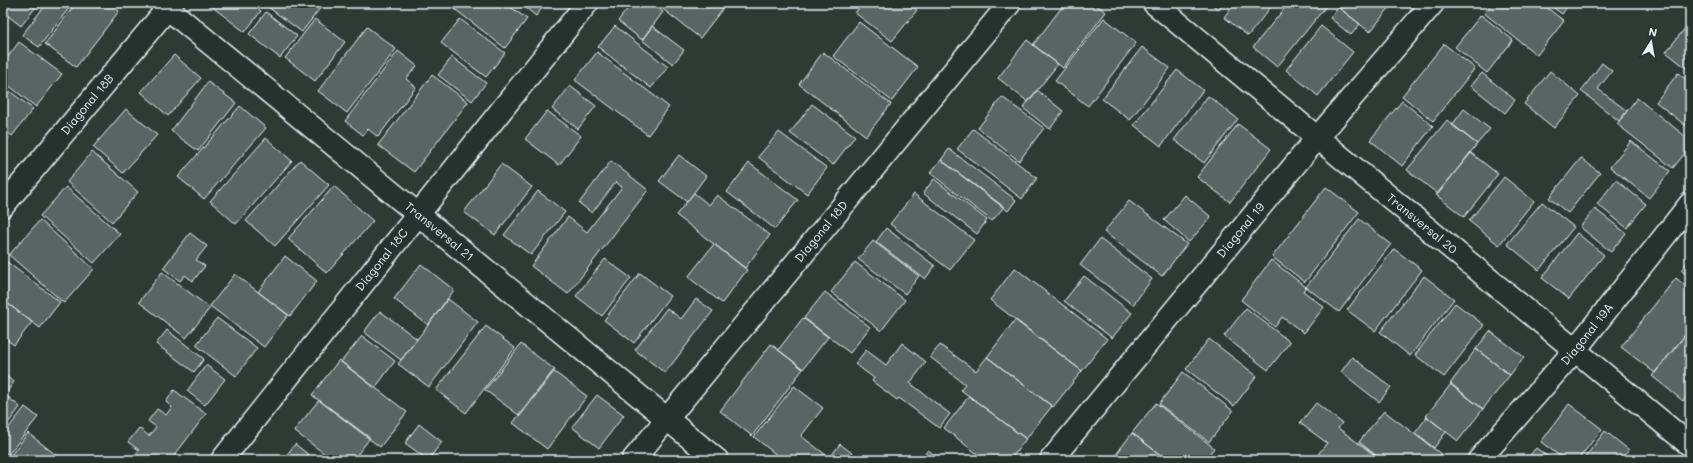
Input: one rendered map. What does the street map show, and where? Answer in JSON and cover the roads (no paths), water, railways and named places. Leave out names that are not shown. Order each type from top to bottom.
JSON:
[{"type":"street","name":"Diagonal 18C","points":[[222,460],[587,3]]},
{"type":"street","name":"Diagonal 18D","points":[[633,460],[1010,3]]},
{"type":"street","name":"Transversal 20","points":[[1154,3],[1690,445]]},
{"type":"street","name":"Diagonal 19","points":[[1051,460],[1317,138],[1433,3]]},
{"type":"street","name":"Transversal 21","points":[[167,5],[717,460]]},
{"type":"street","name":"Diagonal 18B","points":[[3,206],[167,5]]},
{"type":"street","name":"Diagonal 19A","points":[[1478,460],[1575,350],[1690,204]]}]
